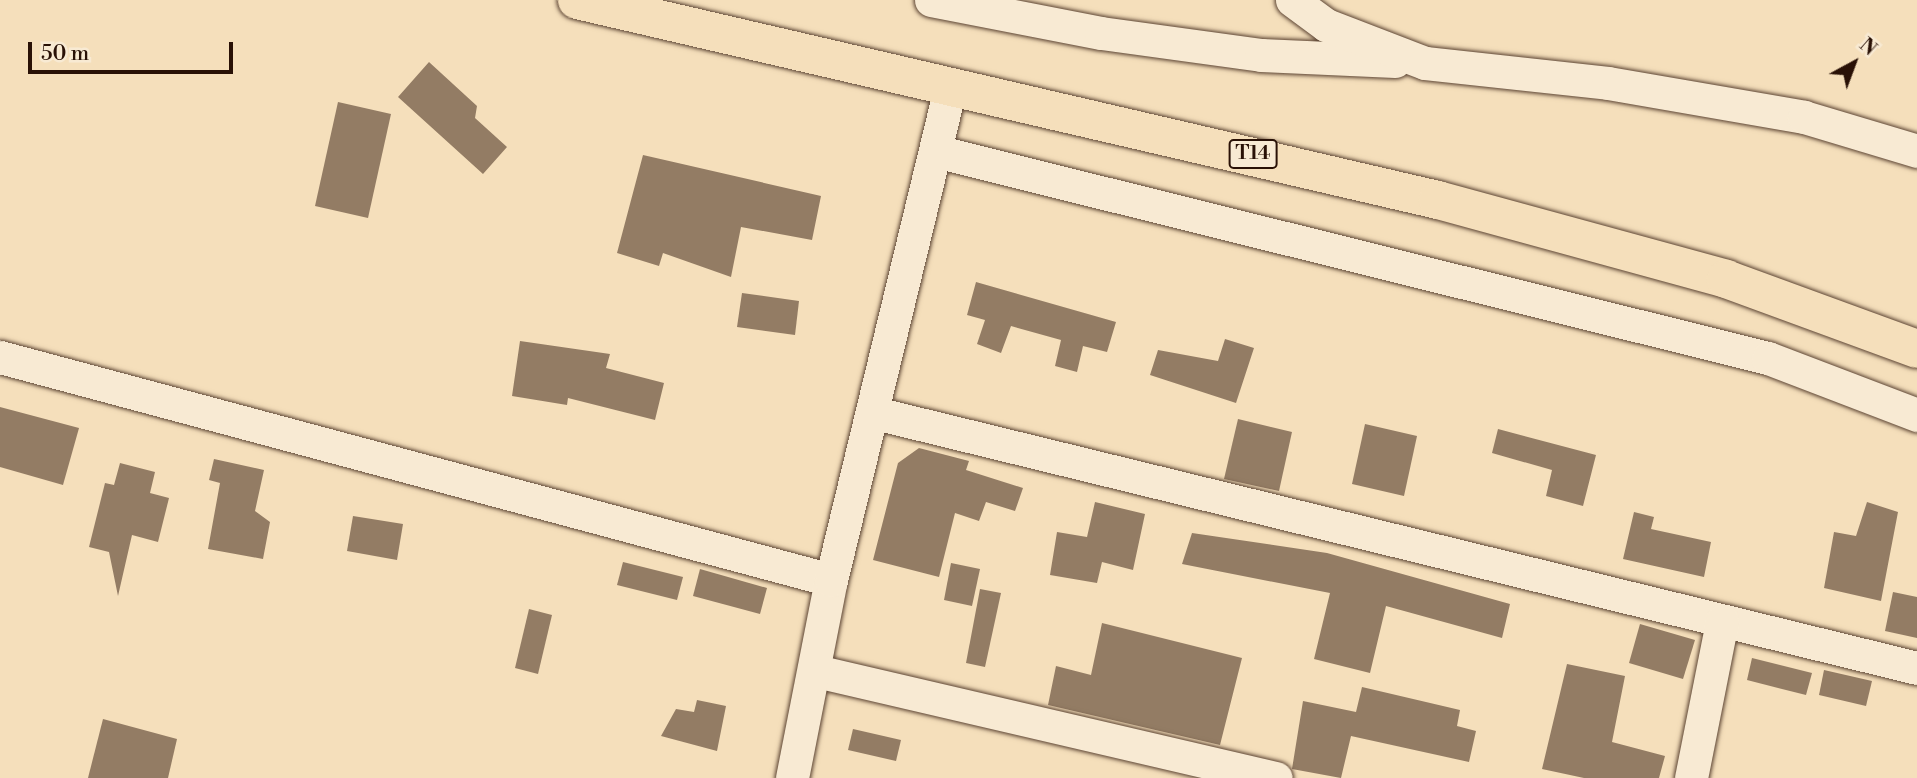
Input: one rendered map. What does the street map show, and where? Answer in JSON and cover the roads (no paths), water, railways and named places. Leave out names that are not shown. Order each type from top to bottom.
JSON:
[{"type":"highway","name":"T14","points":[[577,0],[1438,200],[1726,279],[1917,349]]},
{"type":"street","points":[[931,0],[1101,33],[1261,55],[1425,63],[1608,83],[1804,117],[1917,151]]},
{"type":"street","points":[[1292,0],[1326,25],[1425,63]]},
{"type":"street","points":[[789,777],[816,671],[831,580],[875,413],[950,88]]},
{"type":"street","points":[[935,151],[1768,358],[1917,415]]},
{"type":"street","points":[[0,356],[831,580]]},
{"type":"street","points":[[875,413],[1917,668]]},
{"type":"street","points":[[1691,778],[1722,621]]},
{"type":"street","points":[[816,671],[1276,778]]}]
